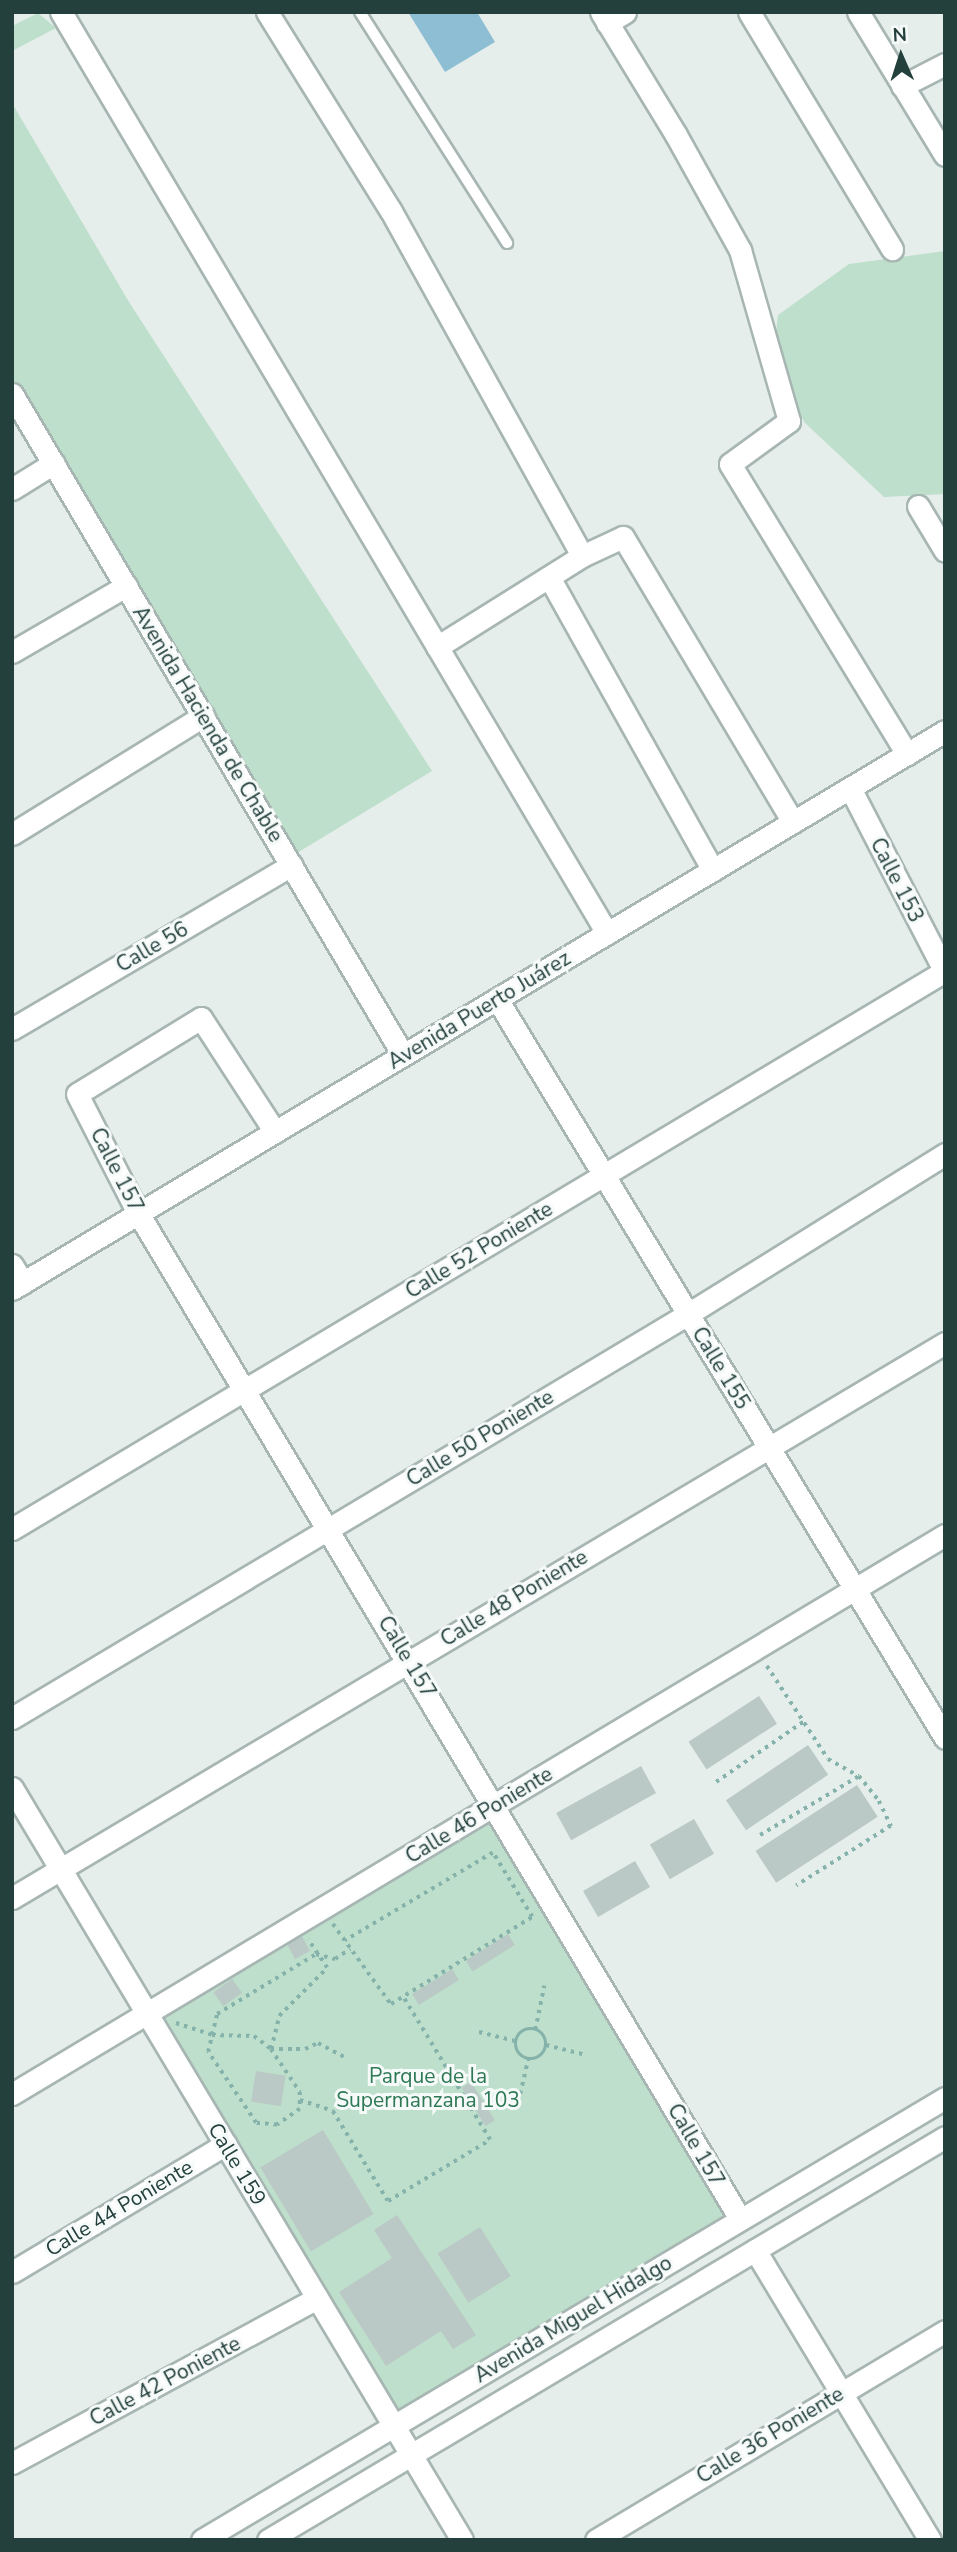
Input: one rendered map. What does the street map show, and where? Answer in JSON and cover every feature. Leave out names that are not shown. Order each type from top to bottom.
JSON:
[{"type":"street","points":[[61,12],[607,933]]},
{"type":"street","points":[[267,12],[391,211],[582,556]]},
{"type":"street","points":[[749,12],[892,249]]},
{"type":"street","points":[[858,12],[945,155]]},
{"type":"street","points":[[611,16],[740,250],[789,421],[730,464],[906,754]]},
{"type":"street","points":[[902,86],[945,64]]},
{"type":"street","name":"Avenida Hacienda de Chable","points":[[12,394],[403,1055]]},
{"type":"street","points":[[12,489],[54,463]]},
{"type":"street","points":[[918,506],[945,551]]},
{"type":"street","points":[[437,647],[582,556],[623,537],[793,822]]},
{"type":"street","points":[[549,578],[713,870]]},
{"type":"street","points":[[12,652],[126,586]]},
{"type":"street","points":[[12,834],[204,716]]},
{"type":"street","name":"Avenida Puerto Juárez","points":[[16,1279],[138,1213],[945,731]]},
{"type":"street","name":"Calle 153","points":[[850,788],[945,971]]},
{"type":"street","name":"Calle 56","points":[[12,1029],[291,865]]},
{"type":"street","name":"Calle 52 Poniente","points":[[12,1530],[945,971]]},
{"type":"street","name":"Calle 155","points":[[497,999],[855,1590],[942,1728]]},
{"type":"street","name":"Calle 157","points":[[275,1132],[201,1018],[77,1094],[138,1213],[496,1805],[740,2219]]},
{"type":"street","name":"Calle 50 Poniente","points":[[12,1718],[688,1314],[945,1154]]},
{"type":"street","name":"Calle 48 Poniente","points":[[12,1898],[945,1343]]},
{"type":"street","name":"Calle 46 Poniente","points":[[12,2094],[945,1535]]},
{"type":"street","name":"Calle 159","points":[[12,1788],[462,2540]]},
{"type":"street","name":"Avenida Miguel Hidalgo","points":[[202,2540],[945,2098]]},
{"type":"street","name":"Avenida Miguel Hidalgo","points":[[268,2540],[945,2137]]},
{"type":"street","name":"Calle 44 Poniente","points":[[12,2272],[226,2144]]},
{"type":"street","points":[[755,2250],[841,2393],[932,2536]]},
{"type":"street","name":"Calle 42 Poniente","points":[[12,2463],[317,2298]]},
{"type":"street","name":"Calle 36 Poniente","points":[[596,2540],[945,2331]]},
{"type":"lane","points":[[359,12],[507,243]]},
{"type":"path","points":[[756,1649],[828,1759],[859,1776],[879,1801],[891,1826],[796,1886]]},
{"type":"path","points":[[716,1782],[804,1721]]},
{"type":"path","points":[[760,1835],[859,1776]]},
{"type":"path","points":[[324,1929],[332,1923],[350,1949],[391,2004],[532,1917],[493,1853],[345,1941]]},
{"type":"path","points":[[271,2049],[279,2016],[327,1968],[308,1939],[316,1934]]},
{"type":"path","points":[[212,2035],[254,2036],[271,2049],[300,2092],[300,2109],[277,2126],[256,2123],[208,2052],[212,2035],[217,2014],[316,1954],[335,1959],[350,1949]]},
{"type":"path","points":[[544,1986],[535,2030],[546,2045],[586,2055]]},
{"type":"path","points":[[300,2100],[333,2111],[388,2201],[490,2140],[403,1997]]},
{"type":"path","points":[[516,2041],[525,2031],[535,2030]]},
{"type":"path","points":[[479,2032],[516,2041]]},
{"type":"path","points":[[516,2041],[520,2054],[528,2059],[538,2057],[546,2045]]},
{"type":"path","points":[[271,2049],[305,2049],[318,2043],[346,2059]]},
{"type":"path","points":[[520,2094],[528,2059]]},
{"type":"green space","points":[[38,13],[56,28],[12,51],[12,26]]},
{"type":"green space","points":[[12,103],[129,302],[432,771],[297,853],[12,380]]},
{"type":"green space","points":[[945,251],[945,494],[884,497],[804,422],[774,351],[778,315],[849,264]]},
{"type":"green space","name":"Parque de la Supermanzana 103","points":[[495,1806],[742,2217],[396,2426],[149,2014]]},
{"type":"water","points":[[408,12],[477,12],[495,42],[445,72]]},
{"type":"building","points":[[759,1696],[777,1724],[707,1769],[689,1742]]},
{"type":"building","points":[[808,1745],[828,1775],[746,1830],[726,1800]]},
{"type":"building","points":[[641,1766],[656,1793],[571,1840],[556,1813]]},
{"type":"building","points":[[857,1785],[878,1817],[776,1883],[756,1851]]},
{"type":"building","points":[[694,1819],[714,1854],[670,1879],[650,1845]]},
{"type":"building","points":[[635,1861],[650,1887],[598,1917],[583,1891]]},
{"type":"building","points":[[508,1934],[515,1945],[472,1972],[466,1960]]},
{"type":"building","points":[[302,1936],[310,1951],[295,1959],[287,1944]]},
{"type":"building","points":[[452,1969],[459,1980],[419,2005],[412,1994]]},
{"type":"building","points":[[232,1979],[242,1993],[223,2006],[213,1993]]},
{"type":"building","points":[[256,2071],[286,2076],[281,2106],[251,2102]]},
{"type":"building","points":[[471,2082],[495,2120],[486,2126],[462,2088]]},
{"type":"building","points":[[323,2130],[373,2214],[311,2252],[260,2168]]},
{"type":"building","points":[[397,2215],[476,2335],[453,2349],[441,2331],[386,2366],[339,2292],[392,2258],[374,2230]]},
{"type":"building","points":[[480,2227],[511,2276],[468,2303],[438,2253]]}]
